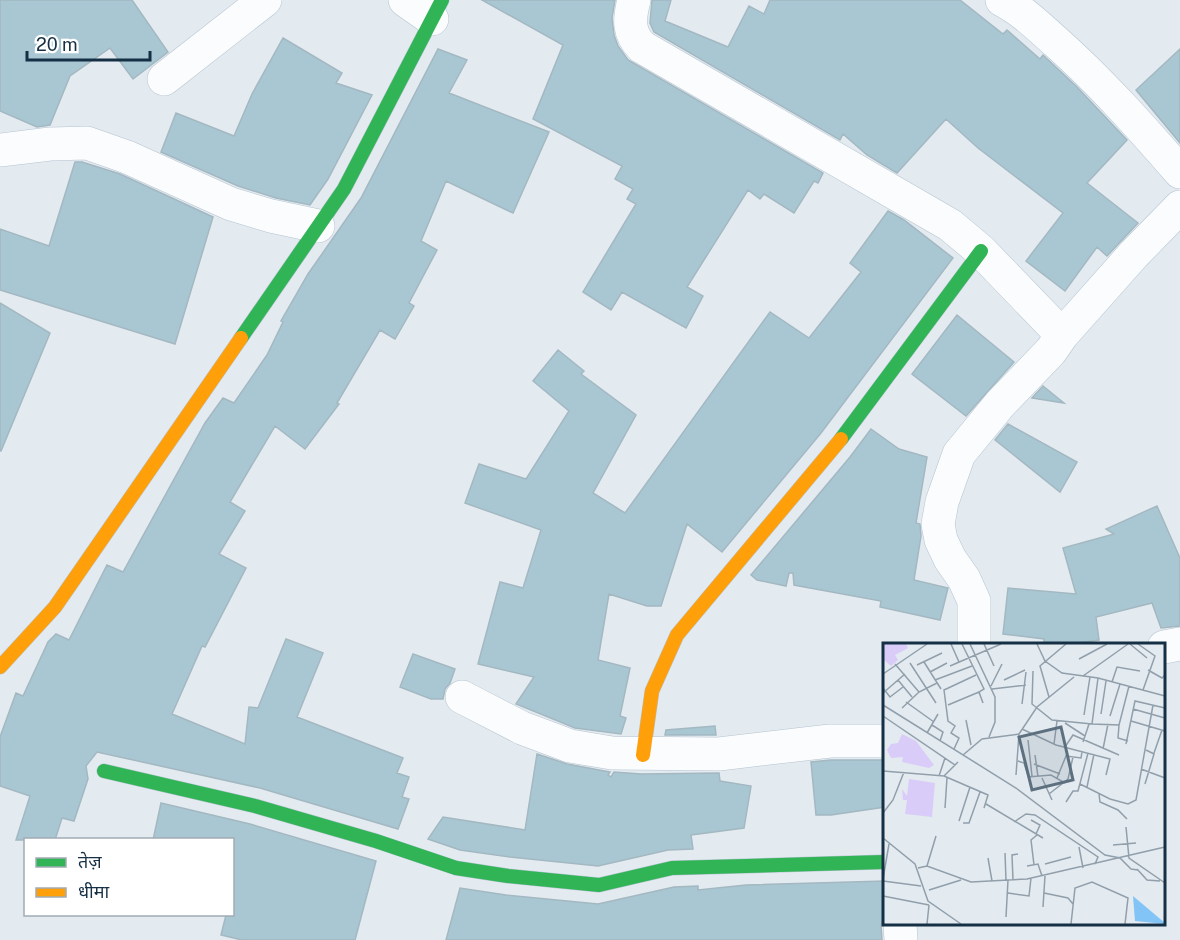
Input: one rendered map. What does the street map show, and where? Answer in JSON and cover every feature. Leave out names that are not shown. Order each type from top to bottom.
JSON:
[{"type":"street","points":[[164,79],[265,0]]},
{"type":"street","points":[[0,668],[55,607],[344,189],[437,9],[405,0]]},
{"type":"street","points":[[634,0],[630,27],[635,40],[642,47],[950,225],[981,251],[1062,335]]},
{"type":"street","points":[[1002,0],[1018,8],[1075,59],[1132,116],[1180,172]]},
{"type":"street","points":[[0,150],[50,144],[87,143],[127,157],[231,204],[271,216],[318,226]]},
{"type":"street","points":[[974,643],[974,601],[941,540],[938,524],[942,502],[959,454],[1000,404],[1051,351],[1062,335],[1134,254],[1180,207]]},
{"type":"street","points":[[643,755],[652,691],[677,635],[836,445],[981,251]]},
{"type":"street","points":[[1165,646],[1180,644]]},
{"type":"street","points":[[462,697],[522,728],[570,746],[612,753],[719,754],[830,741],[883,741]]},
{"type":"street","points":[[104,771],[255,806],[376,841],[456,868],[508,876],[599,885],[672,868],[883,862]]},
{"type":"street","points":[[900,925],[901,940]]},
{"type":"building","points":[[0,0],[132,0],[168,52],[133,79],[110,48],[70,76],[50,125],[37,127],[0,111]]},
{"type":"building","points":[[482,0],[615,0],[612,18],[614,35],[618,46],[628,60],[823,173],[818,183],[814,181],[794,213],[764,194],[760,199],[748,190],[687,287],[703,296],[686,328],[622,292],[611,310],[583,292],[636,204],[627,199],[633,189],[615,179],[622,166],[533,119],[563,45]]},
{"type":"building","points":[[652,0],[671,0],[665,21],[728,47],[749,6],[764,14],[770,0],[960,0],[1003,34],[1007,30],[1040,59],[1043,55],[1127,140],[1087,183],[1138,223],[1107,256],[1097,247],[1065,291],[1026,261],[1063,213],[978,148],[946,119],[897,173],[867,155],[843,134],[840,140],[654,32],[650,23]]},
{"type":"building","points":[[283,38],[342,73],[336,83],[372,95],[328,179],[310,205],[276,198],[238,186],[161,152],[176,113],[234,136],[252,94]]},
{"type":"building","points":[[438,49],[467,60],[449,93],[549,132],[513,213],[446,181],[421,241],[437,250],[409,303],[414,306],[395,339],[380,330],[337,403],[339,404],[305,449],[275,426],[230,502],[245,511],[219,554],[246,568],[205,647],[202,646],[172,714],[245,744],[249,707],[258,708],[286,639],[323,653],[297,717],[403,758],[397,773],[409,777],[402,797],[409,799],[398,829],[260,788],[97,752],[86,766],[88,779],[74,821],[62,818],[56,838],[16,840],[30,796],[0,786],[0,737],[16,693],[23,696],[48,642],[56,634],[69,640],[107,565],[123,572],[205,423],[223,398],[234,403],[267,355],[283,322],[281,321],[308,274],[361,198]]},
{"type":"building","points":[[1180,49],[1180,143],[1136,90]]},
{"type":"building","points":[[75,162],[82,162],[120,174],[213,217],[175,344],[0,290],[0,229],[49,246]]},
{"type":"building","points":[[888,211],[904,220],[953,258],[821,433],[722,552],[687,524],[661,606],[647,606],[609,594],[598,660],[630,668],[620,716],[626,718],[621,734],[575,728],[516,704],[534,677],[478,664],[500,582],[523,588],[541,530],[465,503],[479,464],[526,479],[569,411],[533,381],[558,350],[584,371],[581,374],[636,415],[593,493],[625,513],[770,312],[809,338],[861,272],[850,263]]},
{"type":"building","points":[[0,303],[50,333],[1,451],[0,451]]},
{"type":"building","points":[[957,315],[1014,362],[966,416],[912,374]]},
{"type":"building","points":[[1043,386],[1064,403],[1032,398]]},
{"type":"building","points":[[1008,424],[1077,462],[1060,492],[995,440]]},
{"type":"building","points":[[871,429],[899,449],[927,457],[916,523],[920,524],[921,536],[914,580],[948,588],[940,620],[880,607],[881,601],[794,585],[793,573],[789,573],[786,586],[757,580],[751,575]]},
{"type":"building","points":[[1157,506],[1180,558],[1180,626],[1161,628],[1152,603],[1096,617],[1099,640],[1077,643],[1044,643],[1044,639],[1003,634],[1008,588],[1076,594],[1063,548],[1114,534],[1106,529]]},
{"type":"building","points":[[413,654],[455,669],[445,689],[443,699],[431,699],[400,687]]},
{"type":"building","points":[[715,726],[716,735],[665,735],[666,730]]},
{"type":"building","points":[[537,754],[567,764],[610,772],[608,775],[611,777],[614,772],[719,773],[720,781],[751,786],[744,828],[691,835],[693,849],[668,850],[598,866],[460,850],[428,839],[443,817],[525,830]]},
{"type":"building","points":[[883,760],[883,807],[816,815],[811,762]]},
{"type":"building","points":[[161,803],[250,824],[376,861],[355,940],[242,940],[221,935],[226,916],[234,916],[234,838],[153,838]]},
{"type":"building","points":[[883,881],[882,940],[446,940],[460,888],[598,904],[674,887],[698,886],[698,890],[746,885]]},
{"type":"traffic: fast","points":[[241,338],[344,189],[442,0]]},
{"type":"traffic: fast","points":[[841,439],[981,251]]},
{"type":"traffic: fast","points":[[104,771],[255,806],[376,841],[456,868],[508,876],[599,885],[672,868],[883,862]]},
{"type":"traffic: slow","points":[[0,667],[55,607],[241,338]]},
{"type":"traffic: slow","points":[[643,755],[652,691],[677,635],[841,439]]}]
